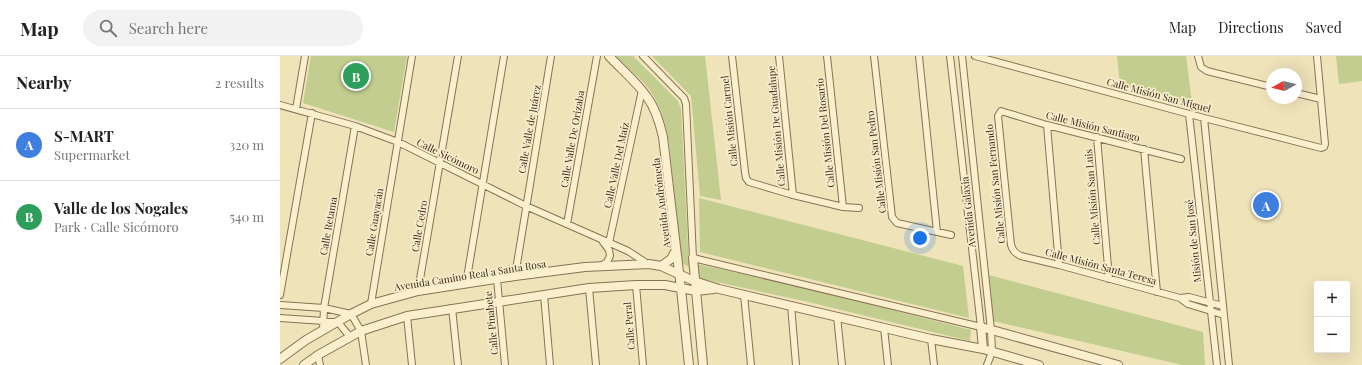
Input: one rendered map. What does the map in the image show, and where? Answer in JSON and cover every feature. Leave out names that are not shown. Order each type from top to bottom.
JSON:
[{"type":"street","points":[[296,109],[305,56]]},
{"type":"street","name":"Calle Guayacán","points":[[371,304],[412,56]]},
{"type":"street","name":"Calle Cedro","points":[[418,291],[458,56]]},
{"type":"street","points":[[466,284],[504,56]]},
{"type":"street","name":"Calle Valle de Juárez","points":[[515,276],[551,56]]},
{"type":"street","name":"Calle Valle De Orizaba","points":[[567,224],[597,56]]},
{"type":"street","name":"Avenida Andrómeda","points":[[609,56],[648,98],[659,121],[664,138],[689,365]]},
{"type":"street","points":[[643,56],[684,98],[686,104],[694,281],[703,365]]},
{"type":"street","name":"Calle Misión Carmel","points":[[732,56],[746,178],[749,182],[793,195]]},
{"type":"street","name":"Calle Misión De Guadalupe","points":[[779,56],[793,195]]},
{"type":"street","name":"Calle Misión Del Rosario","points":[[827,56],[843,207]]},
{"type":"street","name":"Calle Misión San Pedro","points":[[874,56],[892,217],[897,223],[951,235]]},
{"type":"street","points":[[919,56],[936,232]]},
{"type":"street","name":"Avenida Galaxia","points":[[950,56],[983,349],[987,365],[992,352],[991,330],[962,56]]},
{"type":"street","name":"Calle Misión San Miguel","points":[[975,56],[990,58],[1204,118],[1322,148],[1325,144],[1321,99]]},
{"type":"street","points":[[1198,56],[1201,67],[1208,71],[1266,86]]},
{"type":"street","points":[[1302,94],[1321,99],[1317,56]]},
{"type":"street","name":"Calle Valle Del Maíz","points":[[609,243],[642,90]]},
{"type":"street","name":"Calle Sicómoro","points":[[280,105],[355,126],[398,142],[526,206],[628,251],[649,264]]},
{"type":"street","name":"Calle Misión Santiago","points":[[1001,111],[1181,159]]},
{"type":"street","name":"Calle Misión San Fernando","points":[[1001,111],[998,116],[1011,245],[1016,254]]},
{"type":"street","points":[[280,295],[312,113]]},
{"type":"street","name":"Misión de San José","points":[[1190,114],[1217,365]]},
{"type":"street","points":[[1204,118],[1229,365]]},
{"type":"street","points":[[1047,124],[1059,265]]},
{"type":"street","name":"Calle Retama","points":[[323,330],[324,308],[355,126]]},
{"type":"street","name":"Calle Misión San Luis","points":[[1097,137],[1109,279]]},
{"type":"street","points":[[1144,149],[1157,292]]},
{"type":"street","points":[[793,195],[843,207],[858,208]]},
{"type":"street","points":[[600,266],[606,262],[610,256],[609,250],[602,240]]},
{"type":"street","points":[[661,266],[671,259],[676,250]]},
{"type":"street","name":"Calle Misión Santa Teresa","points":[[1016,254],[1180,298],[1189,297],[1223,306]]},
{"type":"street","points":[[693,258],[981,327],[1118,365]]},
{"type":"street","name":"Avenida Camino Real a Santa Rosa","points":[[280,359],[306,340],[371,304],[418,291],[515,276],[600,266],[649,264],[661,266],[694,281],[719,289]]},
{"type":"street","name":"Calle Pinabete","points":[[497,279],[505,365]]},
{"type":"street","points":[[304,365],[350,336],[406,316],[589,288],[636,285],[665,286],[696,291],[719,289],[931,339],[983,349],[1038,365]]},
{"type":"street","name":"Calle Peral","points":[[636,285],[643,365]]},
{"type":"street","points":[[589,288],[596,365]]},
{"type":"street","points":[[544,295],[550,365]]},
{"type":"street","points":[[744,295],[751,365]]},
{"type":"street","name":"Calle Misión Santa Teresa","points":[[1180,298],[1188,304],[1224,315]]},
{"type":"street","points":[[280,305],[324,308],[351,314],[361,331],[366,365]]},
{"type":"street","points":[[790,305],[796,365]]},
{"type":"street","points":[[452,308],[458,365]]},
{"type":"street","points":[[406,316],[412,365]]},
{"type":"street","points":[[837,316],[842,365]]},
{"type":"street","points":[[280,318],[338,322],[350,336]]},
{"type":"street","points":[[884,328],[888,365]]},
{"type":"street","points":[[931,339],[934,365]]},
{"type":"street","points":[[318,355],[320,365]]},
{"type":"green space","points":[[311,56],[407,56],[394,132],[303,103]]},
{"type":"green space","points":[[616,56],[633,56],[678,101],[681,109],[689,267],[682,263],[669,142],[662,114],[649,89]]},
{"type":"green space","points":[[652,56],[705,56],[721,200],[700,196],[691,96]]},
{"type":"green space","points":[[1117,56],[1186,56],[1192,103],[1120,85]]},
{"type":"green space","points":[[1336,56],[1362,56],[1362,81],[1339,84]]},
{"type":"green space","points":[[699,198],[963,266],[969,318],[700,252]]},
{"type":"green space","points":[[696,264],[777,281],[971,330],[970,341],[804,301],[698,278]]},
{"type":"green space","points":[[989,275],[1203,332],[1205,365],[1182,365],[993,321]]},
{"type":"place","name":"Valle de los Nogales","points":[[356,76]]},
{"type":"place","name":"S-MART","points":[[1266,205]]}]
